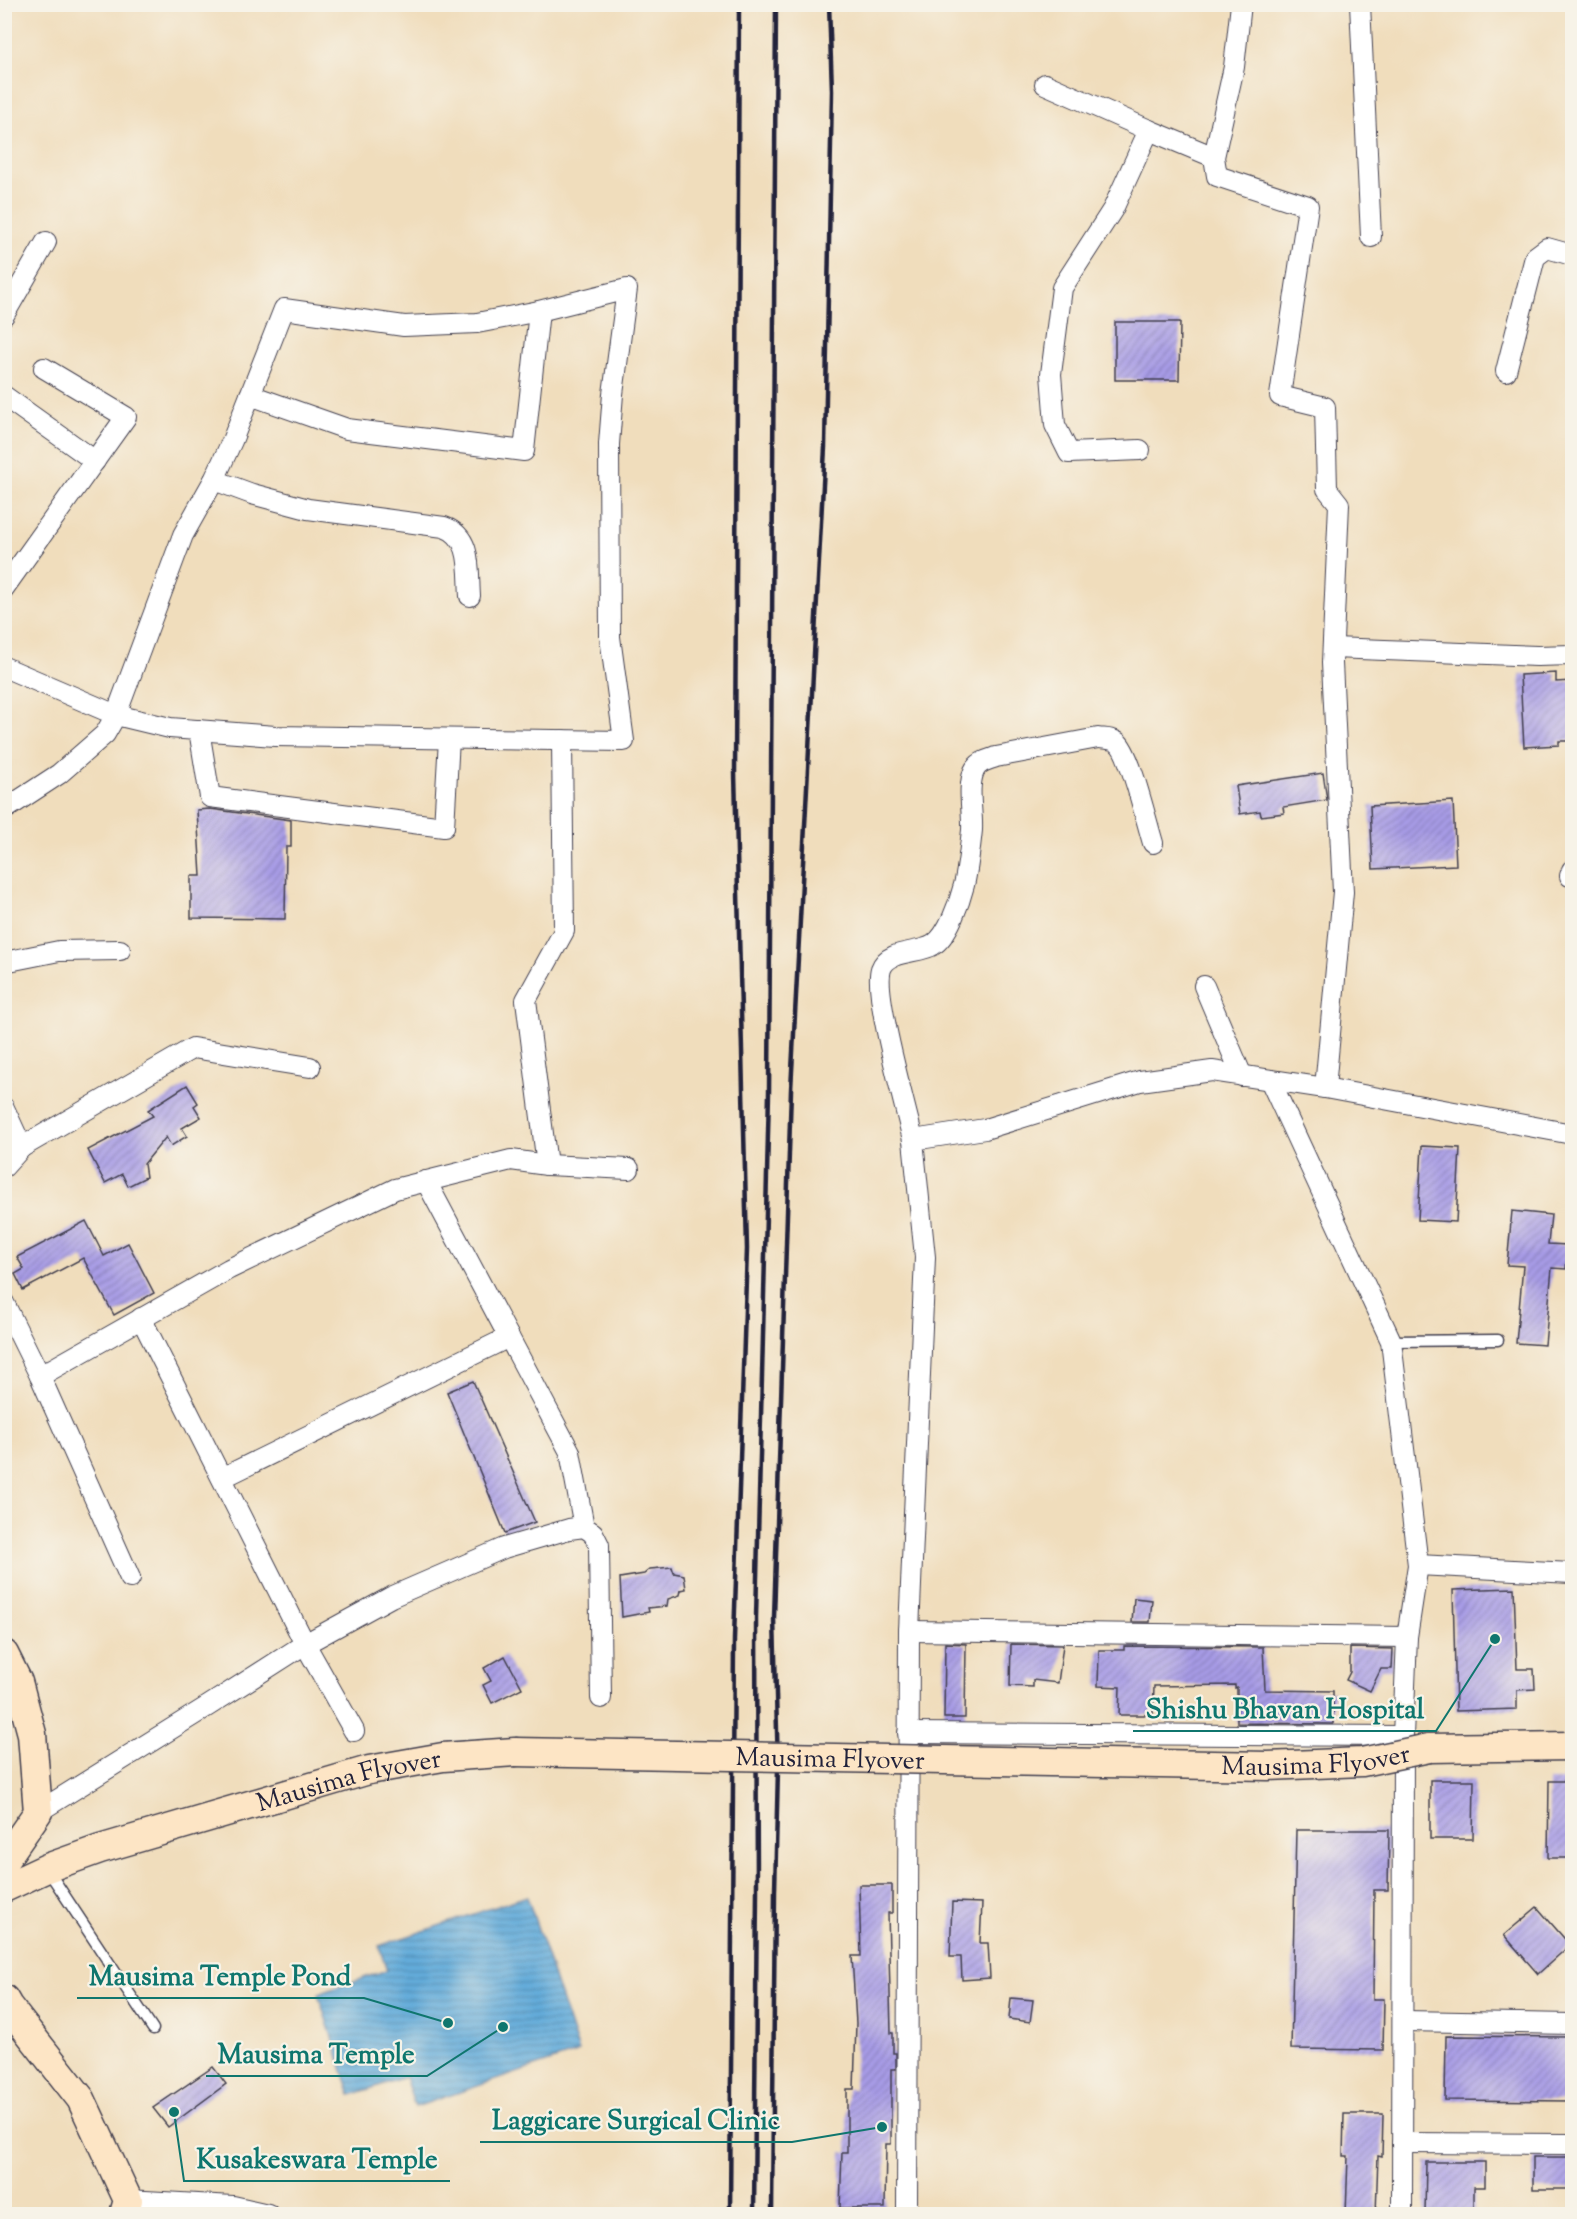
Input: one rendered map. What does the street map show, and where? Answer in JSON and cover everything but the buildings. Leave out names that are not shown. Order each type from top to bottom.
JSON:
[{"type":"main road","points":[[4,1654],[18,1682],[32,1734],[38,1812],[4,1861]]},
{"type":"main road","name":"Mausima Flyover","points":[[4,1888],[47,1868],[100,1849],[369,1770],[443,1757],[515,1752],[1268,1766],[1362,1762],[1429,1748],[1572,1746]]},
{"type":"main road","points":[[4,1999],[81,2099],[126,2207]]},
{"type":"street","points":[[1241,4],[1234,67],[1214,157],[1217,176],[1308,206],[1280,396],[1325,407],[1327,489],[1339,504],[1333,648],[1343,892],[1325,1088]]},
{"type":"street","points":[[1360,4],[1371,237]]},
{"type":"street","points":[[1046,84],[1214,157]]},
{"type":"street","points":[[1140,450],[1069,453],[1055,425],[1052,374],[1062,288],[1113,209],[1149,130]]},
{"type":"street","points":[[4,315],[46,242]]},
{"type":"street","points":[[1506,371],[1535,256],[1547,248],[1572,255]]},
{"type":"street","points":[[4,667],[116,715],[170,728],[275,736],[624,741],[610,637],[609,444],[627,289],[539,311],[477,323],[404,326],[284,309],[214,480],[183,535],[116,715],[105,734],[59,774],[4,810]]},
{"type":"street","points":[[250,395],[347,429],[524,451],[539,311]]},
{"type":"street","points":[[4,588],[126,417],[44,368]]},
{"type":"street","points":[[4,396],[95,461]]},
{"type":"street","points":[[214,480],[252,494],[308,509],[453,530],[461,537],[467,551],[470,596]]},
{"type":"street","points":[[1333,648],[1537,656],[1572,655]]},
{"type":"street","points":[[199,730],[210,797],[444,826],[449,739]]},
{"type":"street","points":[[907,2214],[909,1631],[925,1257],[913,1140],[887,1026],[880,984],[881,969],[885,963],[898,955],[934,945],[945,933],[964,887],[972,830],[972,788],[975,769],[983,761],[1098,738],[1116,742],[1126,755],[1153,843]]},
{"type":"street","points":[[547,1165],[526,1000],[564,932],[562,740]]},
{"type":"street","points":[[4,962],[59,951],[120,950]]},
{"type":"street","points":[[1204,986],[1242,1076]]},
{"type":"street","points":[[4,1167],[22,1147],[194,1048],[310,1067]]},
{"type":"street","points":[[913,1140],[985,1129],[1140,1081],[1212,1071],[1325,1088],[1572,1134]]},
{"type":"street","points":[[1270,1080],[1391,1341],[1419,1565],[1407,1637],[1403,1736],[1402,2214]]},
{"type":"street","points":[[4,1108],[22,1147]]},
{"type":"street","points":[[40,1376],[229,1269],[395,1188],[511,1160],[547,1165],[628,1169]]},
{"type":"street","points":[[426,1181],[570,1452],[584,1527],[593,1533],[599,1545],[601,1698]]},
{"type":"street","points":[[4,1303],[40,1376],[130,1578]]},
{"type":"street","points":[[141,1318],[305,1644],[354,1731]]},
{"type":"street","points":[[222,1478],[509,1337]]},
{"type":"street","points":[[38,1812],[305,1644],[391,1597],[504,1548],[584,1527]]},
{"type":"street","points":[[1419,1565],[1572,1573]]},
{"type":"street","points":[[909,1631],[1407,1637]]},
{"type":"street","points":[[908,1733],[1403,1736]]},
{"type":"street","points":[[1404,2021],[1572,2025]]},
{"type":"street","points":[[1402,2143],[1572,2144]]},
{"type":"street","points":[[126,2207],[233,2206],[268,2214]]},
{"type":"lane","points":[[1391,1341],[1498,1340]]},
{"type":"lane","points":[[47,1868],[153,2029]]},
{"type":"water","points":[[527,1896],[579,2052],[415,2107],[405,2077],[351,2095],[318,1994],[387,1970],[379,1946]]},
{"type":"railway","points":[[730,2214],[734,1639],[747,1249],[735,773],[739,4]]},
{"type":"railway","points":[[754,2214],[757,1891],[756,1618],[769,1093],[776,4]]},
{"type":"railway","points":[[772,2214],[778,1769],[774,1618],[791,1090],[825,447],[832,91],[829,4]]},
{"type":"place","name":"Shishu Bhavan Hospital","points":[[1495,1639]]},
{"type":"place","name":"Mausima Temple Pond","points":[[448,2023]]},
{"type":"place","name":"Mausima Temple","points":[[503,2027]]},
{"type":"place","name":"Kusakeswara Temple","points":[[174,2112]]},
{"type":"place","name":"Laggicare Surgical Clinic","points":[[882,2127]]}]
